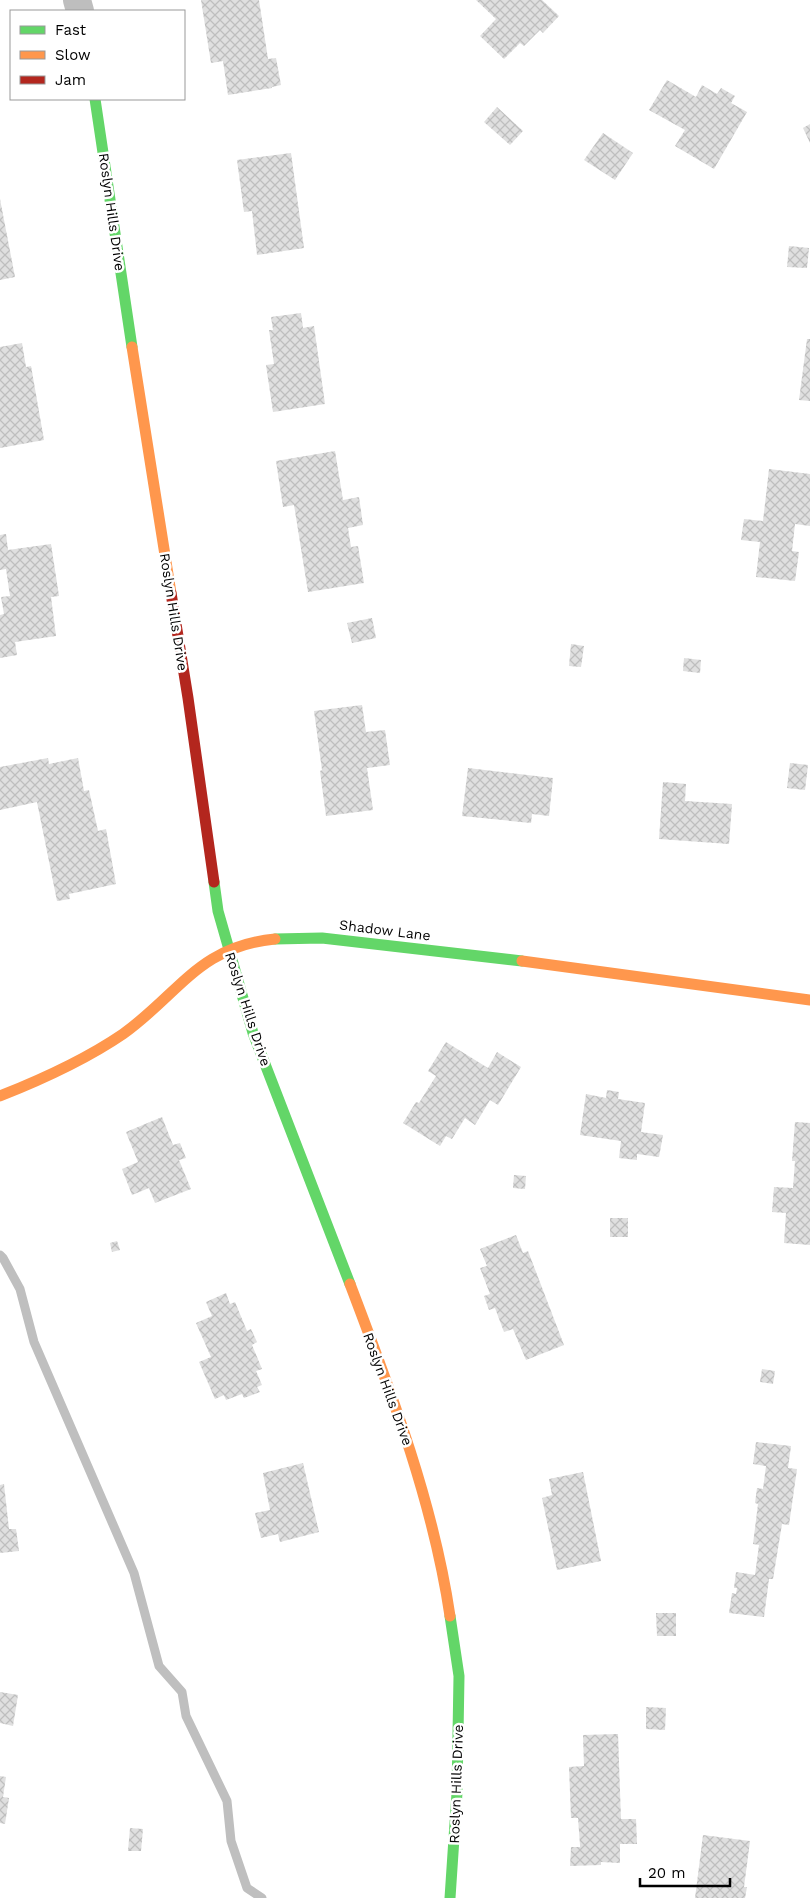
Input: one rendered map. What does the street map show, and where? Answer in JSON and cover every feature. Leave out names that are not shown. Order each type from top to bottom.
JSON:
[{"type":"street","name":"Roslyn Hills Drive","points":[[95,100],[139,396],[188,698],[218,911],[254,1033],[387,1381],[409,1446],[432,1527],[448,1603],[459,1676],[458,1793],[450,1898]]},
{"type":"street","name":"Shadow Lane","points":[[0,1096],[47,1077],[103,1047],[145,1017],[179,982],[204,963],[228,949],[247,942],[288,938],[322,938],[560,965],[619,976],[810,1000]]},
{"type":"building","points":[[201,0],[259,0],[268,59],[276,58],[281,85],[228,95],[223,61],[211,63]]},
{"type":"building","points":[[476,0],[542,0],[559,16],[543,33],[540,30],[524,46],[520,43],[504,59],[480,36],[496,19]]},
{"type":"building","points":[[667,80],[696,97],[702,85],[717,94],[721,88],[735,96],[731,103],[747,112],[714,169],[675,146],[685,130],[649,110]]},
{"type":"building","points":[[497,107],[523,131],[510,145],[484,122]]},
{"type":"building","points":[[810,124],[810,143],[803,128]]},
{"type":"building","points":[[603,133],[633,153],[615,180],[584,160]]},
{"type":"building","points":[[291,153],[304,248],[257,255],[252,211],[244,212],[237,160]]},
{"type":"building","points":[[0,199],[15,277],[0,280]]},
{"type":"building","points":[[789,246],[809,248],[807,268],[787,267]]},
{"type":"building","points":[[301,313],[303,328],[314,326],[325,404],[273,412],[266,365],[274,364],[269,330],[273,330],[271,317]]},
{"type":"building","points":[[807,339],[810,339],[810,401],[799,400]]},
{"type":"building","points":[[22,343],[26,367],[31,366],[44,440],[0,448],[0,347]]},
{"type":"building","points":[[335,451],[343,500],[359,497],[363,525],[348,528],[351,547],[358,546],[364,583],[308,592],[294,505],[283,507],[276,461]]},
{"type":"building","points":[[769,469],[810,474],[810,526],[795,524],[792,551],[799,552],[795,581],[756,577],[760,542],[741,540],[744,519],[763,521]]},
{"type":"building","points":[[6,534],[8,550],[51,544],[59,596],[51,597],[56,636],[15,642],[17,655],[0,658],[0,615],[4,614],[1,597],[10,596],[6,569],[0,570],[0,535]]},
{"type":"building","points":[[372,618],[376,638],[352,643],[347,623]]},
{"type":"building","points":[[571,644],[584,646],[581,667],[569,666]]},
{"type":"building","points":[[684,658],[701,660],[700,673],[683,671]]},
{"type":"building","points":[[362,705],[366,732],[385,730],[390,765],[367,768],[373,810],[326,816],[314,711]]},
{"type":"building","points":[[48,758],[49,764],[78,758],[84,791],[89,790],[98,831],[106,829],[116,884],[69,894],[70,899],[57,901],[37,802],[0,810],[0,767]]},
{"type":"building","points":[[790,763],[808,765],[805,790],[787,788]]},
{"type":"building","points":[[468,768],[553,778],[549,816],[532,814],[531,823],[462,816]]},
{"type":"building","points":[[663,782],[686,784],[685,801],[732,804],[729,844],[659,839]]},
{"type":"building","points":[[446,1042],[488,1068],[497,1052],[521,1067],[498,1105],[490,1100],[475,1125],[465,1118],[452,1139],[446,1136],[440,1146],[403,1123],[416,1102],[419,1103],[436,1076],[428,1071]]},
{"type":"building","points":[[607,1090],[619,1092],[618,1099],[645,1103],[641,1132],[663,1135],[659,1157],[637,1154],[637,1160],[619,1158],[621,1141],[580,1135],[586,1094],[606,1098]]},
{"type":"building","points":[[162,1117],[173,1145],[180,1143],[186,1158],[179,1160],[191,1189],[155,1203],[149,1188],[132,1195],[122,1169],[138,1162],[126,1132]]},
{"type":"building","points":[[795,1122],[810,1123],[810,1245],[784,1243],[786,1213],[772,1212],[774,1187],[793,1188],[795,1161],[792,1161]]},
{"type":"building","points":[[514,1175],[526,1176],[525,1189],[513,1188]]},
{"type":"building","points":[[610,1218],[628,1218],[628,1237],[610,1237]]},
{"type":"building","points":[[516,1235],[523,1253],[528,1251],[564,1345],[526,1360],[513,1329],[504,1332],[495,1308],[489,1310],[484,1296],[490,1294],[480,1268],[487,1266],[480,1249]]},
{"type":"building","points":[[117,1241],[120,1250],[112,1252],[110,1243]]},
{"type":"building","points":[[226,1293],[230,1304],[235,1302],[247,1331],[251,1329],[257,1342],[252,1345],[262,1369],[256,1371],[262,1385],[257,1387],[260,1392],[244,1398],[242,1394],[226,1400],[224,1395],[215,1399],[199,1362],[211,1357],[196,1323],[212,1316],[206,1302]]},
{"type":"building","points":[[762,1369],[775,1371],[773,1384],[760,1382]]},
{"type":"building","points":[[756,1442],[791,1446],[788,1468],[797,1469],[789,1525],[782,1524],[773,1579],[769,1579],[764,1617],[729,1613],[732,1593],[736,1594],[737,1588],[734,1588],[736,1572],[755,1575],[759,1545],[753,1544],[758,1504],[755,1503],[757,1488],[763,1489],[766,1466],[753,1464]]},
{"type":"building","points":[[303,1463],[319,1532],[280,1542],[278,1534],[261,1538],[255,1513],[270,1510],[263,1473]]},
{"type":"building","points":[[583,1472],[601,1561],[557,1570],[542,1498],[552,1495],[549,1479]]},
{"type":"building","points":[[4,1484],[9,1529],[16,1529],[19,1551],[0,1553],[0,1485]]},
{"type":"building","points":[[656,1613],[676,1613],[676,1636],[657,1636]]},
{"type":"building","points":[[0,1692],[18,1695],[13,1726],[0,1723]]},
{"type":"building","points":[[646,1707],[666,1708],[665,1730],[646,1729]]},
{"type":"building","points":[[618,1734],[621,1819],[636,1819],[637,1844],[620,1844],[620,1863],[601,1862],[601,1865],[570,1866],[571,1847],[580,1847],[580,1845],[578,1818],[571,1818],[569,1767],[584,1766],[583,1735]]},
{"type":"building","points":[[0,1776],[6,1777],[3,1797],[9,1798],[5,1824],[0,1823]]},
{"type":"building","points":[[130,1828],[143,1829],[141,1851],[128,1851]]},
{"type":"building","points":[[703,1835],[750,1841],[744,1887],[747,1887],[745,1898],[695,1898]]},
{"type":"waterway","points":[[0,1255],[20,1289],[34,1342],[134,1573],[159,1666],[182,1692],[186,1716],[227,1801],[231,1841],[247,1888],[262,1898]]},
{"type":"traffic: fast","points":[[95,100],[132,347]]},
{"type":"traffic: fast","points":[[214,882],[218,911],[253,1033],[350,1284]]},
{"type":"traffic: fast","points":[[275,939],[322,938],[522,961]]},
{"type":"traffic: fast","points":[[450,1616],[459,1676],[457,1793],[450,1898]]},
{"type":"traffic: slow","points":[[132,347],[171,593]]},
{"type":"traffic: slow","points":[[0,1096],[63,1068],[109,1043],[142,1019],[192,974],[227,951],[249,943],[275,939]]},
{"type":"traffic: slow","points":[[522,961],[810,1000]]},
{"type":"traffic: slow","points":[[350,1284],[381,1365],[422,1489],[443,1573],[450,1616]]},
{"type":"traffic: jam","points":[[171,593],[214,882]]}]
